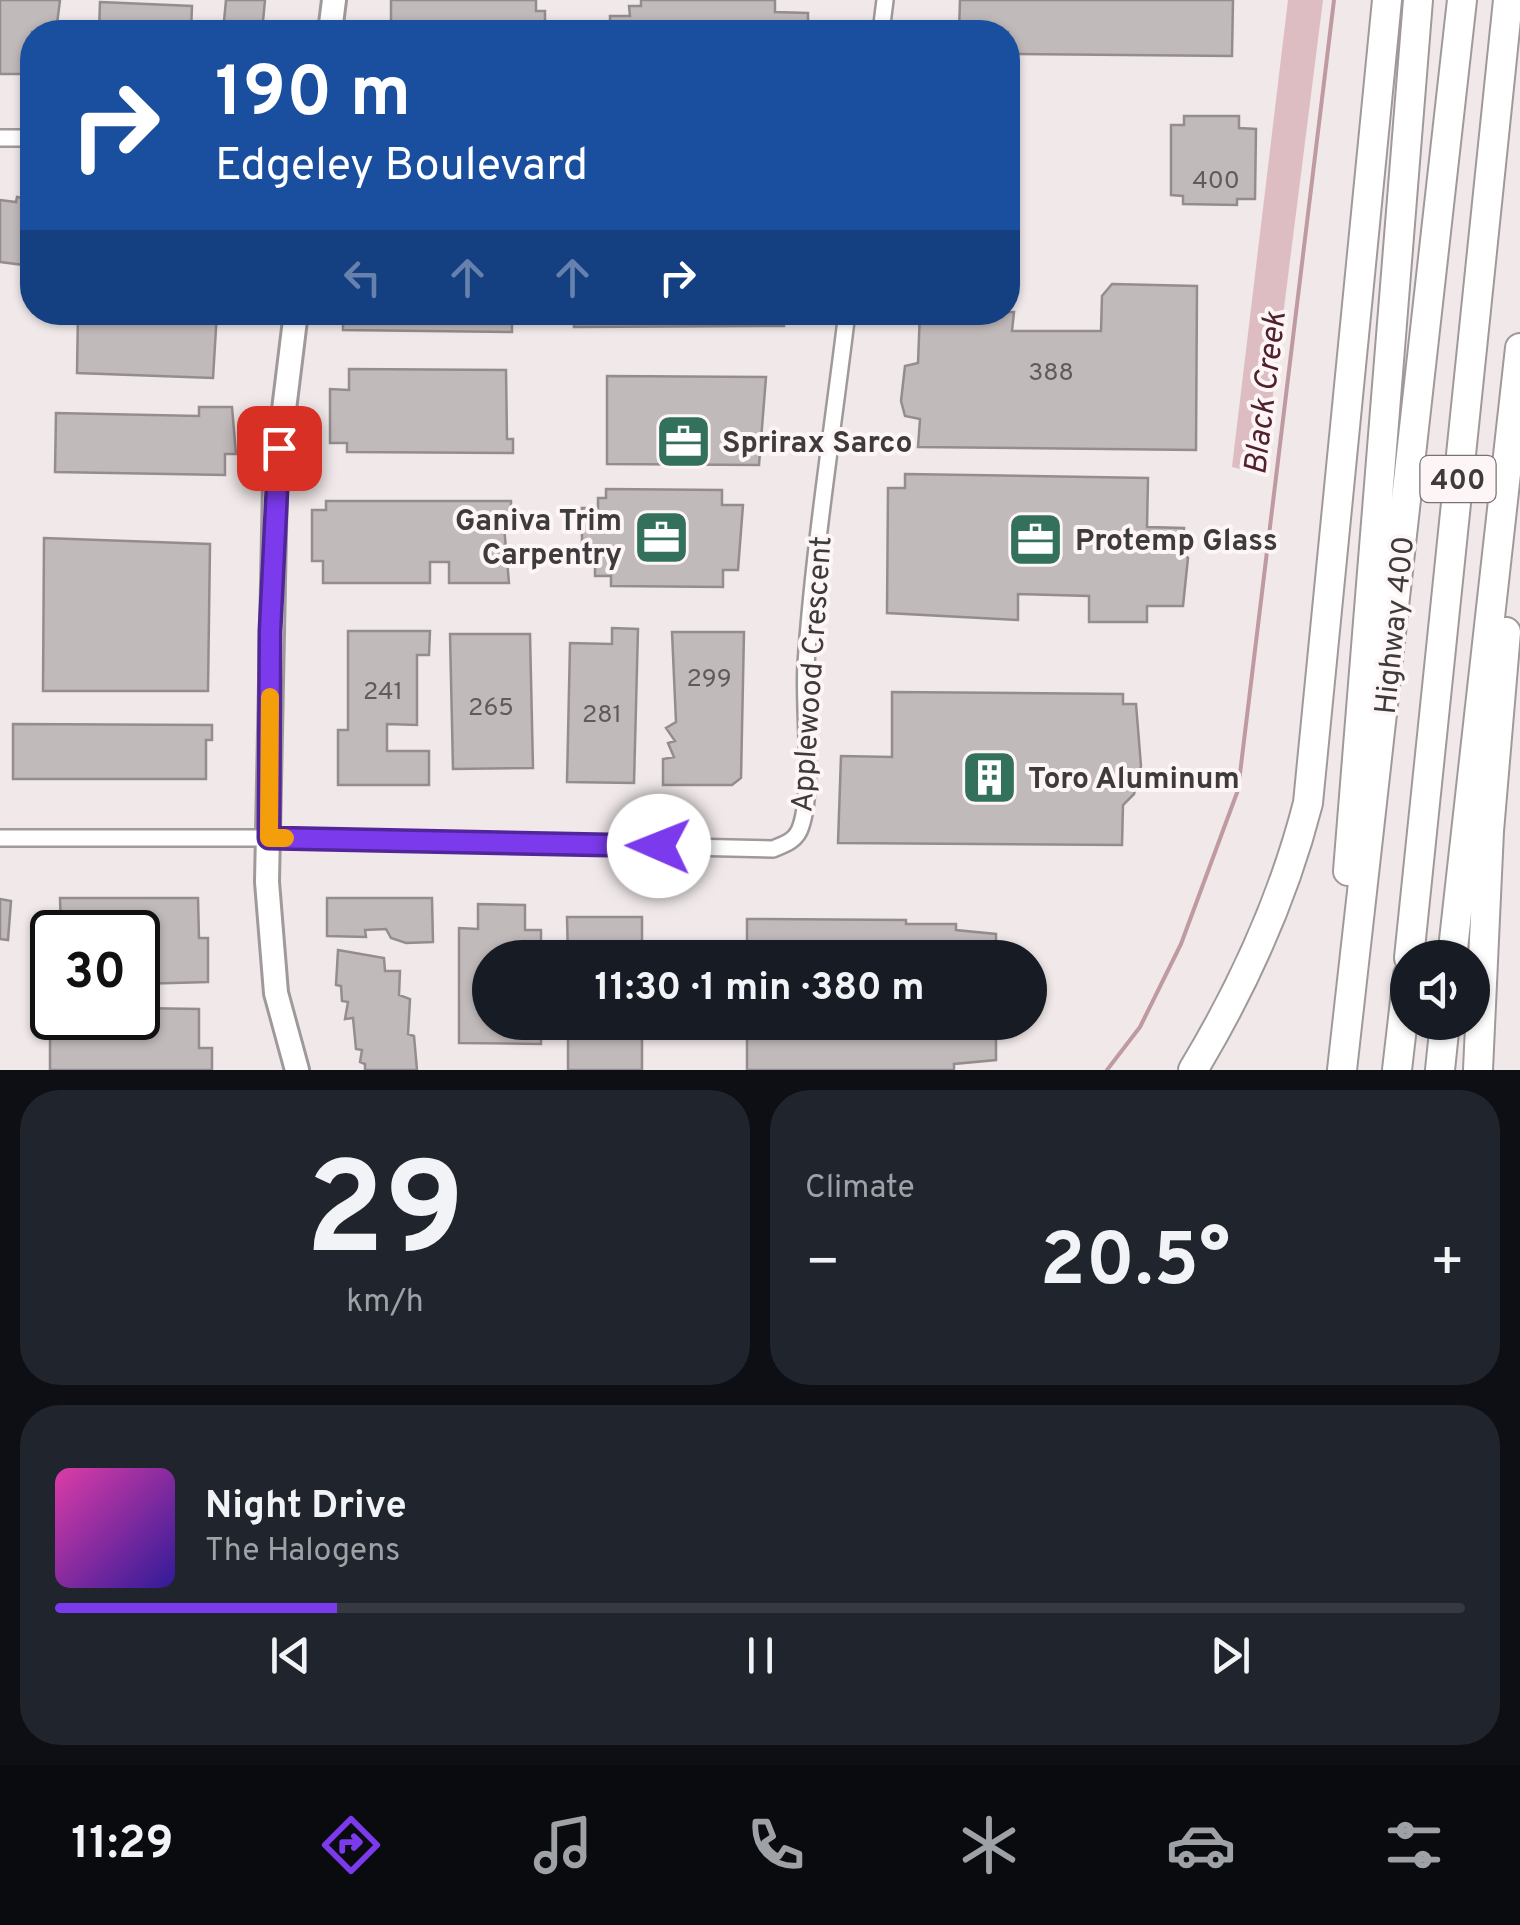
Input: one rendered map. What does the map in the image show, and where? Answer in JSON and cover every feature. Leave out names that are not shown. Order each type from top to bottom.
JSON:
[{"type":"highway","points":[[1193,1070],[1270,918],[1292,864],[1308,803],[1386,0]]},
{"type":"highway","points":[[1348,1017],[1340,978],[1418,0]]},
{"type":"highway","name":"Highway 400","points":[[1342,1070],[1462,0]]},
{"type":"highway","name":"Highway 400","points":[[1412,940],[1508,0]]},
{"type":"highway","points":[[1454,940],[1520,348]]},
{"type":"highway","points":[[1478,1070],[1506,623],[1502,522]]},
{"type":"highway","points":[[1397,1070],[1400,1040]]},
{"type":"highway","points":[[1440,1070],[1443,1040]]},
{"type":"street","points":[[294,325],[275,483],[269,926],[276,993],[297,1070]]},
{"type":"street","name":"Applewood Crescent","points":[[0,838],[269,838],[774,849],[790,843],[801,827],[804,803],[803,710],[809,621],[846,325]]},
{"type":"shaded area","points":[[1288,0],[1323,0],[1263,474],[1232,467]]},
{"type":"building","points":[[0,0],[60,0],[58,20],[20,20],[20,74],[0,74]]},
{"type":"building","points":[[226,0],[265,0],[263,20],[224,20]]},
{"type":"building","points":[[391,0],[536,0],[536,11],[545,11],[545,20],[391,20]]},
{"type":"building","points":[[641,0],[775,0],[775,12],[808,13],[808,20],[610,20],[610,16],[630,16],[629,6],[641,6]]},
{"type":"building","points":[[960,0],[1233,0],[1232,56],[1020,54],[1020,20],[959,20]]},
{"type":"building","points":[[100,2],[192,6],[191,20],[99,20]]},
{"type":"building","points":[[1184,116],[1239,116],[1239,128],[1256,129],[1255,199],[1237,199],[1237,205],[1183,204],[1183,196],[1171,195],[1171,125],[1184,125]]},
{"type":"building","points":[[20,197],[20,264],[0,262],[0,200],[16,202]]},
{"type":"building","points":[[1112,284],[1197,286],[1196,450],[918,447],[920,419],[905,416],[901,401],[905,366],[918,363],[919,325],[1013,325],[1012,331],[1101,331],[1102,296]]},
{"type":"building","points":[[78,325],[216,325],[213,378],[77,373]]},
{"type":"building","points":[[343,325],[512,325],[512,332],[343,330]]},
{"type":"building","points":[[574,325],[784,325],[784,326]]},
{"type":"building","points":[[349,369],[506,370],[507,439],[513,439],[513,453],[347,452],[347,443],[330,443],[330,389],[349,390]]},
{"type":"building","name":"Sprirax Sarco","points":[[607,376],[766,377],[759,465],[607,464]]},
{"type":"building","points":[[199,407],[232,407],[236,454],[225,454],[225,475],[55,472],[56,413],[199,416]]},
{"type":"building","name":"Protemp Glass","points":[[905,474],[1148,478],[1147,527],[1184,528],[1183,553],[1188,558],[1183,606],[1147,606],[1147,622],[1089,622],[1089,596],[1018,594],[1018,620],[887,613],[888,488],[905,488]]},
{"type":"building","name":"Ganiva Trim Carpentry","points":[[606,489],[722,490],[722,505],[743,505],[738,570],[723,570],[723,587],[611,586],[611,576],[595,576],[595,564],[582,564],[582,508],[598,508],[598,498],[606,498]]},
{"type":"building","points":[[326,501],[511,501],[511,515],[503,515],[509,583],[449,583],[449,562],[430,562],[430,583],[323,583],[323,561],[312,561],[312,510],[326,510]]},
{"type":"building","points":[[44,538],[210,544],[208,691],[43,691]]},
{"type":"building","points":[[612,628],[638,629],[634,783],[567,782],[570,643],[612,644]]},
{"type":"building","points":[[348,631],[430,631],[429,655],[417,655],[417,725],[387,724],[387,751],[429,751],[429,785],[338,785],[338,730],[348,730]]},
{"type":"building","points":[[672,632],[744,632],[741,778],[732,785],[663,785],[663,759],[674,757],[668,743],[675,741],[666,728],[676,722]]},
{"type":"building","points":[[450,634],[530,634],[533,768],[453,769]]},
{"type":"building","name":"Toro Aluminum","points":[[892,692],[1123,694],[1123,704],[1136,704],[1141,766],[1134,794],[1123,805],[1122,845],[838,843],[841,756],[892,757]]},
{"type":"building","points":[[13,724],[212,725],[212,740],[206,740],[206,779],[13,779]]},
{"type":"building","points":[[60,898],[198,898],[199,938],[208,938],[208,982],[160,983],[160,910],[60,910]]},
{"type":"building","points":[[327,898],[432,898],[433,942],[406,943],[391,938],[386,929],[365,930],[366,937],[327,936]]},
{"type":"building","points":[[0,899],[11,901],[8,940],[0,939]]},
{"type":"building","points":[[478,904],[525,905],[525,930],[541,930],[541,940],[472,940],[472,1040],[541,1040],[541,1044],[459,1043],[459,928],[478,929]]},
{"type":"building","points":[[567,917],[642,917],[642,940],[568,940]]},
{"type":"building","points":[[747,919],[906,920],[906,924],[956,924],[956,930],[996,934],[996,940],[747,940]]},
{"type":"building","points":[[338,950],[384,958],[385,971],[400,971],[399,995],[410,999],[408,1034],[414,1036],[417,1070],[365,1070],[365,1064],[360,1062],[362,1050],[356,1049],[353,1018],[345,1019],[348,1002],[342,1001],[341,986],[336,985]]},
{"type":"building","points":[[160,1008],[199,1009],[199,1048],[212,1048],[212,1070],[50,1070],[50,1040],[160,1040]]},
{"type":"building","points":[[568,1040],[642,1040],[642,1070],[568,1070]]},
{"type":"building","points":[[747,1040],[996,1040],[996,1060],[954,1064],[954,1070],[747,1070]]},
{"type":"waterway","name":"Black Creek","points":[[1107,1070],[1140,1027],[1181,944],[1238,790],[1334,0]]},
{"type":"slow traffic","points":[[270,697],[269,838],[285,838]]},
{"type":"place","name":"Sprirax Sarco","points":[[683,442]]},
{"type":"place","name":"Ganiva Trim Carpentry","points":[[661,537]]},
{"type":"place","name":"Protemp Glass","points":[[1036,540]]},
{"type":"place","name":"Toro Aluminum","points":[[989,778]]},
{"type":"route","points":[[279,448],[270,631],[269,838],[659,846]]}]
